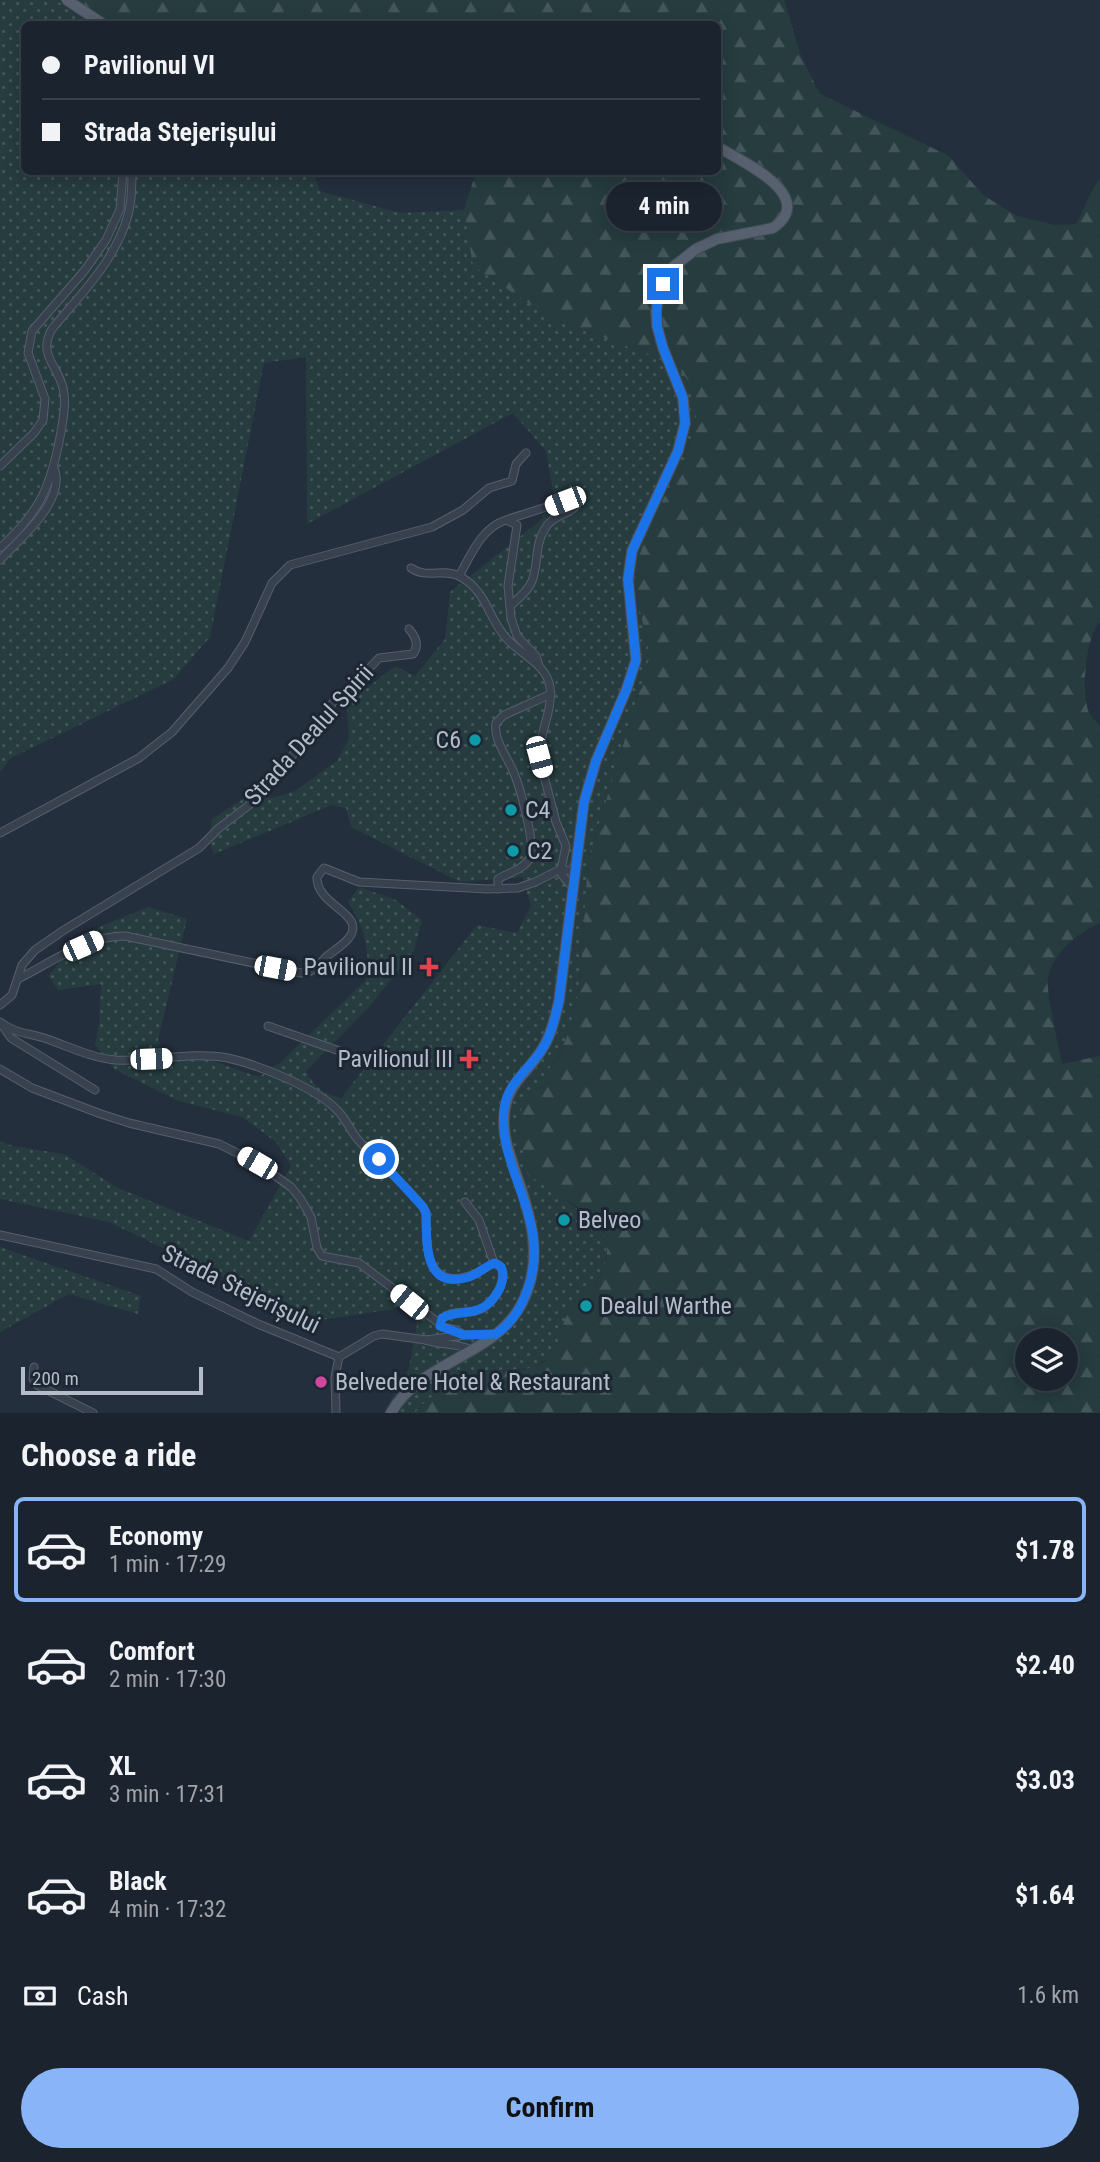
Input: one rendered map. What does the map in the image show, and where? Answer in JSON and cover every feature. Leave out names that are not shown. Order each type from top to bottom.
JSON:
[{"type":"main road","points":[[67,0],[98,21]]},
{"type":"main road","points":[[391,1413],[412,1387],[496,1334],[510,1322],[521,1306],[533,1274],[535,1255],[531,1222],[503,1131],[505,1101],[517,1080],[541,1052],[553,1026],[559,1001],[574,872],[589,782],[631,680],[636,660],[628,579],[632,551],[678,451],[685,424],[683,398],[657,326],[659,293],[673,267],[695,248],[717,239],[773,228],[786,210],[784,195],[776,184],[721,149]]},
{"type":"street","points":[[0,466],[34,433],[43,420],[45,399],[28,353],[32,331],[85,270],[111,232],[120,209],[123,175]]},
{"type":"street","points":[[0,548],[25,524],[40,503],[53,467],[65,395],[46,351],[46,341],[99,271],[121,234],[131,204],[132,175]]},
{"type":"street","points":[[0,833],[139,758],[172,732],[228,668],[245,642],[280,573],[299,561],[414,534],[450,519],[489,488],[512,481],[516,464],[526,453]]},
{"type":"street","points":[[0,560],[40,518],[55,488],[57,477],[53,467]]},
{"type":"street","points":[[459,576],[491,526],[571,500],[576,505],[572,510],[548,524],[536,552],[534,579],[510,606]]},
{"type":"street","points":[[506,520],[517,525],[508,586],[514,629],[536,656],[539,667]]},
{"type":"street","points":[[411,568],[425,574],[459,576],[492,611],[497,626],[505,637],[547,675],[551,694],[550,710],[539,747],[539,757],[556,822],[566,846],[562,875],[573,888]]},
{"type":"street","name":"Strada Dealul Spirii","points":[[0,1005],[12,995],[22,965],[35,950],[199,848],[219,828],[248,806],[312,733],[334,701],[351,688],[379,658],[413,654],[417,649],[416,639],[409,629]]},
{"type":"street","points":[[498,889],[498,880],[530,858],[531,845],[519,787],[495,734],[496,723],[504,715],[551,694]]},
{"type":"street","points":[[18,979],[83,946],[111,936],[125,936],[300,973],[309,972],[349,938],[354,927],[353,920],[327,900],[318,888],[317,877],[324,868],[359,882],[412,887],[498,889],[518,888],[561,869],[574,872]]},
{"type":"street","points":[[0,1022],[11,1038],[95,1090]]},
{"type":"street","points":[[0,1022],[18,1032],[99,1057],[125,1060],[214,1056],[242,1062],[292,1081],[330,1103],[360,1142],[423,1207],[426,1213],[428,1255],[435,1271],[442,1276],[458,1279],[474,1275],[494,1263]]},
{"type":"street","points":[[268,1026],[348,1054]]},
{"type":"street","points":[[0,1069],[33,1087],[101,1114],[219,1144],[257,1163],[291,1187],[300,1198],[311,1217],[317,1248],[322,1256],[359,1263],[444,1328],[464,1335]]},
{"type":"street","points":[[439,1323],[451,1313],[476,1311],[492,1300],[503,1277],[501,1267],[494,1263],[479,1220],[465,1202]]},
{"type":"street","name":"Strada Stejerișului","points":[[0,1235],[156,1269],[192,1292],[258,1324],[339,1357]]},
{"type":"street","name":"Strada Stejerișului","points":[[336,1413],[335,1377],[339,1357],[374,1336],[382,1334],[426,1340],[496,1334]]},
{"type":"street","points":[[426,1340],[439,1344],[455,1343],[471,1350]]},
{"type":"street","points":[[34,1367],[33,1379],[37,1385],[93,1413]]},
{"type":"green space","points":[[0,0],[56,0],[86,21],[21,21],[21,175],[314,175],[320,191],[400,213],[464,210],[474,266],[552,319],[654,356],[682,373],[688,380],[698,410],[686,457],[651,521],[636,591],[650,657],[588,860],[580,982],[571,1027],[559,1054],[545,1075],[564,1198],[601,1228],[607,1241],[605,1266],[593,1288],[570,1311],[553,1355],[533,1368],[494,1371],[421,1405],[415,1413],[384,1413],[409,1368],[417,1325],[408,1307],[320,1320],[258,1294],[109,1222],[0,1199],[0,1141],[13,1146],[64,1154],[118,1188],[249,1241],[291,1166],[276,1142],[242,1117],[179,1101],[114,1069],[95,1045],[101,984],[58,990],[48,976],[85,933],[148,907],[187,919],[158,1040],[165,1053],[204,1058],[259,1077],[281,1062],[365,981],[368,960],[365,940],[348,902],[359,887],[396,900],[422,920],[414,951],[369,1007],[306,1071],[320,1089],[341,1098],[477,925],[517,933],[531,906],[522,877],[460,882],[351,827],[346,808],[332,805],[214,854],[210,833],[212,819],[251,794],[272,798],[295,791],[337,761],[349,738],[347,704],[395,666],[415,676],[445,639],[450,592],[541,520],[554,496],[546,451],[513,413],[307,524],[306,357],[264,363],[210,637],[174,679],[11,758],[0,772]]},
{"type":"green space","points":[[56,0],[784,0],[801,56],[820,94],[949,156],[983,195],[1017,216],[1055,225],[1076,224],[1100,179],[1100,622],[1088,652],[1085,693],[1089,713],[1100,726],[1100,923],[1083,932],[1061,952],[1051,968],[1048,983],[1062,1064],[1100,1056],[1100,1413],[415,1413],[442,1390],[464,1379],[487,1372],[531,1368],[545,1361],[556,1348],[570,1310],[593,1288],[604,1267],[607,1251],[605,1235],[601,1228],[577,1207],[528,1175],[517,1124],[524,1099],[559,1055],[571,1027],[580,982],[588,860],[650,657],[636,591],[638,560],[651,521],[686,458],[698,410],[688,380],[682,373],[654,356],[552,319],[473,266],[464,210],[475,175],[721,175],[721,21],[86,21]]},
{"type":"green space","points":[[0,1247],[141,1296],[138,1314],[69,1294],[0,1332]]},
{"type":"place","name":"C6","points":[[475,740]]},
{"type":"place","name":"C4","points":[[511,810]]},
{"type":"place","name":"C2","points":[[513,851]]},
{"type":"place","name":"Pavilionul II","points":[[429,967]]},
{"type":"place","name":"Pavilionul III","points":[[469,1059]]},
{"type":"place","name":"Belveo","points":[[564,1220]]},
{"type":"place","name":"Dealul Warthe","points":[[586,1306]]},
{"type":"place","name":"Belvedere Hotel & Restaurant","points":[[321,1382]]},
{"type":"route","points":[[379,1159],[423,1207],[426,1213],[428,1255],[435,1271],[450,1279],[458,1279],[474,1275],[494,1263],[501,1267],[502,1282],[492,1300],[476,1311],[451,1313],[442,1318],[440,1326],[464,1335],[496,1334],[510,1322],[521,1306],[533,1274],[535,1248],[531,1222],[503,1131],[505,1101],[517,1080],[541,1052],[553,1026],[559,1001],[584,802],[596,761],[634,672],[636,660],[628,579],[632,551],[674,461],[685,424],[683,398],[657,326],[657,302],[663,284]]}]
